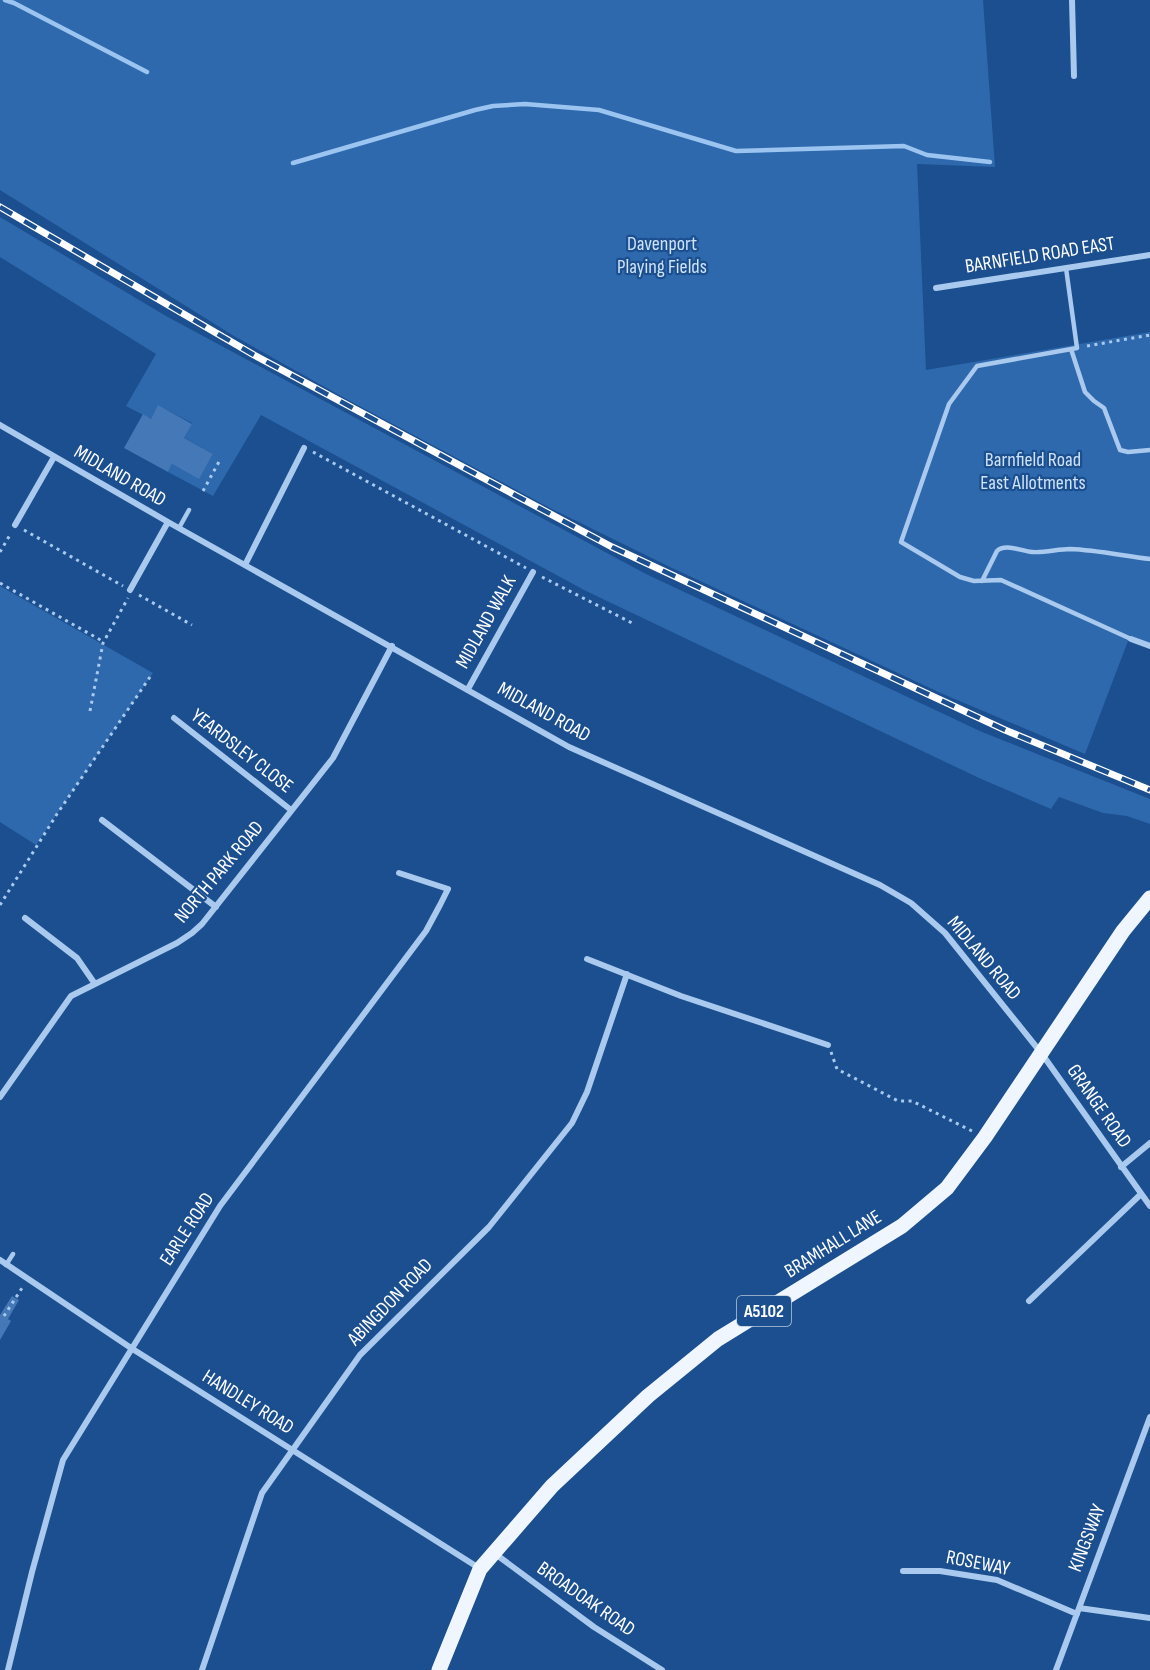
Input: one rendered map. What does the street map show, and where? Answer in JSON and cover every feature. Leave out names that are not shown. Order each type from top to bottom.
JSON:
[{"type":"main road","name":"BRAMHALL LANE","points":[[439,1670],[480,1569],[552,1486],[648,1396],[718,1339],[902,1226],[946,1188],[985,1137],[1123,931],[1150,898]]},
{"type":"street","points":[[1072,0],[1074,76]]},
{"type":"street","name":"BARNFIELD ROAD EAST","points":[[936,288],[1150,255]]},
{"type":"street","name":"MIDLAND ROAD","points":[[0,425],[569,747],[880,885],[911,903],[945,933],[1042,1054]]},
{"type":"street","points":[[245,565],[304,448]]},
{"type":"street","points":[[15,525],[54,457]]},
{"type":"street","points":[[130,590],[168,522]]},
{"type":"street","name":"MIDLAND WALK","points":[[468,688],[532,572]]},
{"type":"street","points":[[1131,639],[1150,646]]},
{"type":"street","name":"NORTH PARK ROAD","points":[[0,1097],[71,996],[177,943],[192,933],[216,907],[333,758],[392,646]]},
{"type":"street","name":"YEARDSLEY CLOSE","points":[[174,718],[291,810]]},
{"type":"street","points":[[102,820],[216,907]]},
{"type":"street","name":"EARLE ROAD","points":[[8,1670],[63,1460],[220,1206],[426,931],[441,905],[448,889],[399,873]]},
{"type":"street","points":[[25,918],[77,958],[95,984]]},
{"type":"street","points":[[587,959],[681,996],[828,1045]]},
{"type":"street","name":"ABINGDON ROAD","points":[[202,1670],[262,1493],[360,1355],[489,1227],[572,1123],[587,1092],[627,974]]},
{"type":"street","name":"GRANGE ROAD","points":[[1042,1054],[1150,1206]]},
{"type":"street","points":[[1121,1167],[1150,1143]]},
{"type":"street","points":[[1029,1300],[1141,1194]]},
{"type":"street","name":"HANDLEY ROAD","points":[[3,1262],[131,1348],[480,1569]]},
{"type":"street","name":"KINGSWAY","points":[[1056,1670],[1150,1417]]},
{"type":"street","name":"BROADOAK ROAD","points":[[493,1553],[594,1627],[662,1670]]},
{"type":"street","name":"ROSEWAY","points":[[903,1571],[940,1571],[997,1580],[1078,1611],[1150,1618]]},
{"type":"lane","points":[[1066,268],[1074,348],[1085,392],[1104,408],[1120,450],[1128,452],[1150,450]]},
{"type":"lane","points":[[1074,348],[977,366],[949,404],[901,542],[960,577],[974,581],[1001,580],[1131,639]]},
{"type":"lane","points":[[179,528],[189,510]]},
{"type":"lane","points":[[982,581],[997,551],[1004,547],[1032,552],[1068,549],[1150,559]]},
{"type":"lane","points":[[3,1262],[13,1254]]},
{"type":"path","points":[[1074,348],[1150,335]]},
{"type":"path","points":[[304,448],[532,572],[634,624]]},
{"type":"path","points":[[203,491],[221,458]]},
{"type":"path","points":[[0,552],[15,525],[130,590]]},
{"type":"path","points":[[0,583],[104,642]]},
{"type":"path","points":[[90,711],[104,642],[132,591],[192,626]]},
{"type":"path","points":[[0,905],[57,814],[150,677]]},
{"type":"path","points":[[828,1045],[837,1069],[898,1101],[912,1101],[985,1137]]},
{"type":"path","points":[[4,1316],[28,1279]]},
{"type":"green space","name":"Davenport Playing Fields","points":[[0,0],[983,0],[995,167],[917,164],[926,370],[1150,332],[1150,644],[1128,641],[1085,754],[943,694],[670,567],[550,508],[234,336],[0,190]]},
{"type":"green space","points":[[0,217],[166,316],[646,574],[982,732],[1150,799],[1150,824],[1127,816],[1103,813],[1059,797],[1051,809],[979,778],[586,591],[261,415],[213,496],[168,472],[172,464],[199,478],[213,454],[184,438],[192,423],[159,406],[151,419],[126,406],[156,354],[0,257]]},
{"type":"green space","points":[[0,586],[153,673],[36,845],[0,822]]},
{"type":"building","points":[[158,405],[192,424],[184,438],[213,454],[199,479],[172,464],[168,472],[124,448],[143,414],[151,419]]},
{"type":"building","points":[[12,1296],[19,1300],[0,1340],[0,1315]]},
{"type":"waterway","points":[[5,0],[147,72]]},
{"type":"waterway","points":[[293,163],[475,110],[493,106],[525,104],[599,110],[736,151],[904,146],[927,155],[990,162]]},
{"type":"railway","points":[[0,207],[254,355],[612,547],[1005,730],[1150,790]]},
{"type":"park label","name":"Barnfield Road East Allotments","points":[[1033,472]]}]
